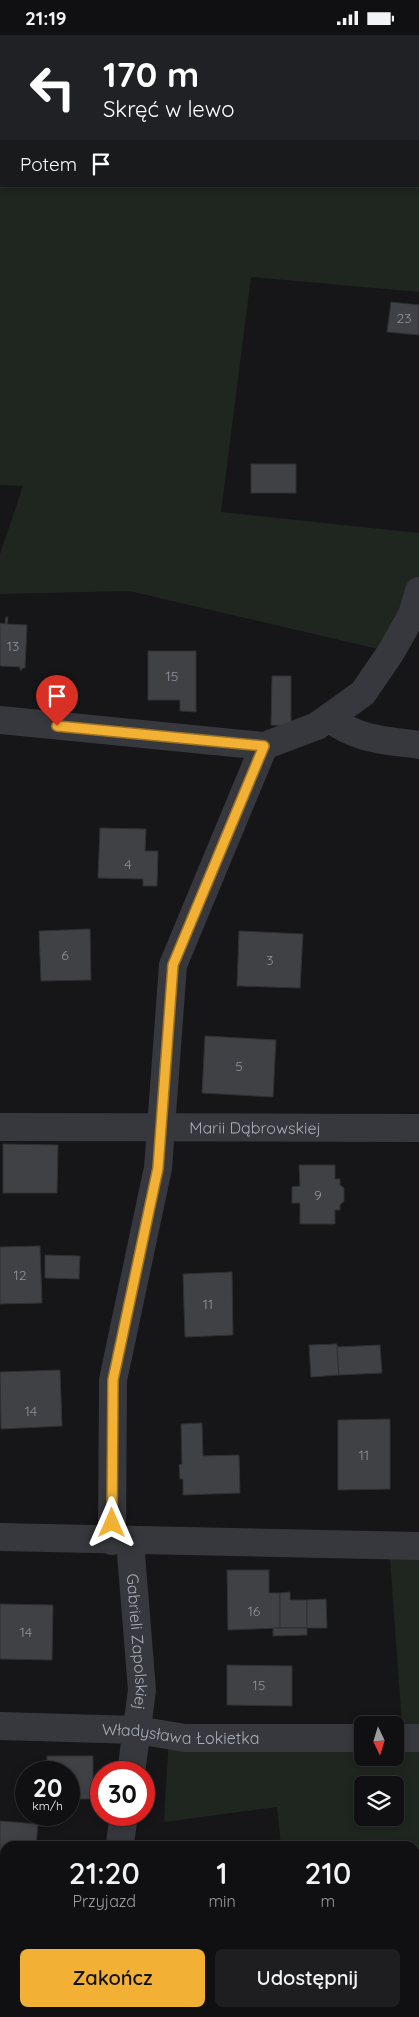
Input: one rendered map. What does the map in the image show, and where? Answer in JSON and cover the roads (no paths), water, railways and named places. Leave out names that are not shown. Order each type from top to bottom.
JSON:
[{"type":"street","points":[[0,720],[264,746],[317,726],[364,693],[391,652],[412,615],[419,591]]},
{"type":"street","points":[[329,717],[340,726],[362,737],[419,745]]},
{"type":"street","name":"Gabrieli Zapolskiej","points":[[133,1761],[142,1690],[121,1541],[113,1380],[158,1168],[173,965],[264,746]]},
{"type":"street","name":"Marii Dąbrowskiej","points":[[0,1127],[161,1129],[419,1128]]},
{"type":"street","points":[[0,1537],[419,1546]]},
{"type":"street","name":"Władysława Łokietka","points":[[0,1726],[137,1730],[185,1738],[354,1738]]},
{"type":"street","points":[[404,1738],[419,1738]]},
{"type":"street","points":[[120,1841],[122,1826]]}]
